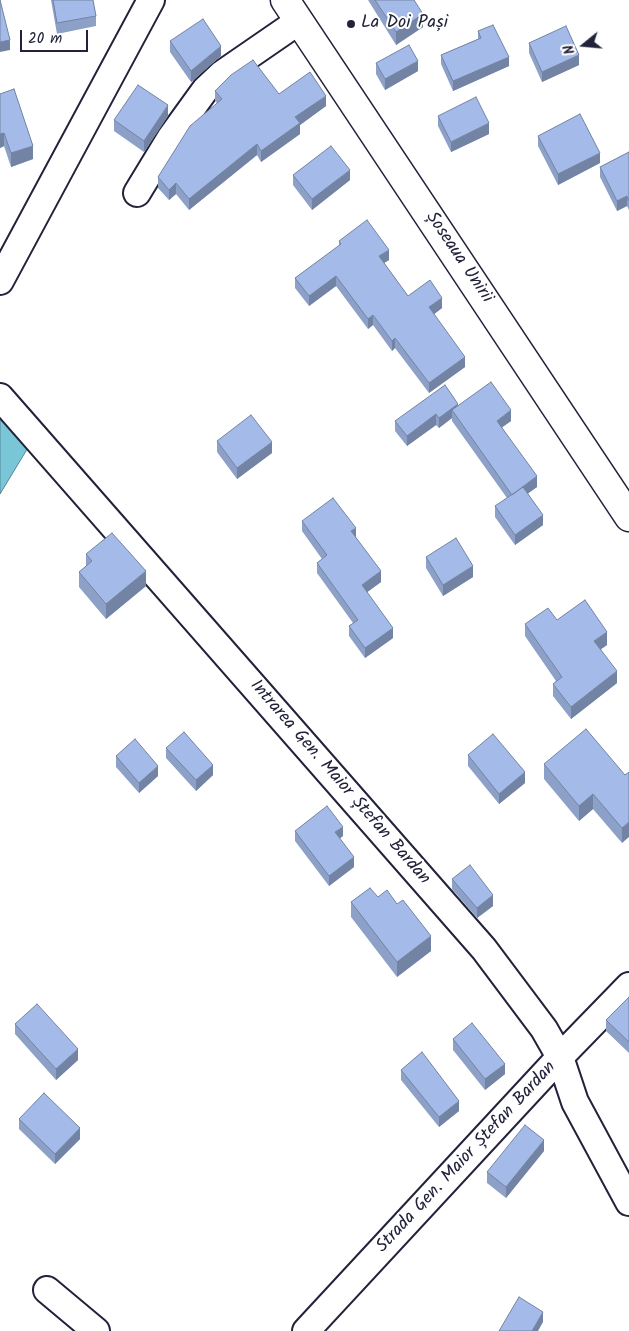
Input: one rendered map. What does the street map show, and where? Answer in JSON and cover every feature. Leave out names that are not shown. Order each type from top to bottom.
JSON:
[{"type":"main road","name":"Șoseaua Unirii","points":[[292,10],[629,517]]},
{"type":"street","points":[[0,281],[151,0]]},
{"type":"street","points":[[137,193],[204,90],[292,10]]},
{"type":"street","name":"Intrarea Gen. Maior Ștefan Bardan","points":[[0,397],[484,950],[544,1029],[560,1057],[575,1102],[629,1202]]},
{"type":"street","name":"Strada Gen. Maior Ștefan Bardan","points":[[306,1331],[560,1057],[629,986]]},
{"type":"street","points":[[47,1290],[96,1331]]},
{"type":"water","points":[[0,410],[29,446],[0,494]]},
{"type":"building","points":[[0,0],[10,40],[0,42]]},
{"type":"building","points":[[53,0],[93,0],[96,16],[57,23]]},
{"type":"building","points":[[375,0],[414,0],[423,14],[396,32]]},
{"type":"building","points":[[203,19],[221,46],[191,71],[170,41]]},
{"type":"building","points":[[493,25],[509,57],[453,81],[441,55],[481,38],[478,31]]},
{"type":"building","points":[[566,26],[579,55],[542,72],[529,43]]},
{"type":"building","points":[[409,45],[418,61],[385,79],[376,63]]},
{"type":"building","points":[[253,60],[279,94],[310,72],[326,96],[295,117],[300,123],[261,151],[257,144],[189,199],[176,183],[169,190],[158,177],[190,126],[222,99],[215,91],[231,75]]},
{"type":"building","points":[[138,85],[168,105],[144,141],[114,120]]},
{"type":"building","points":[[14,89],[33,146],[11,153],[4,133],[0,134],[0,94]]},
{"type":"building","points":[[476,97],[489,123],[451,142],[438,116]]},
{"type":"building","points":[[580,114],[600,153],[558,174],[538,136]]},
{"type":"building","points":[[331,146],[350,170],[312,199],[293,175]]},
{"type":"building","points":[[629,152],[629,201],[627,196],[617,201],[600,167]]},
{"type":"building","points":[[367,220],[389,250],[379,256],[408,296],[430,280],[442,298],[429,307],[465,357],[429,383],[395,338],[392,341],[373,315],[368,319],[336,276],[309,296],[295,278],[341,244],[339,241]]},
{"type":"building","points":[[491,382],[511,410],[497,421],[537,476],[512,495],[452,410]]},
{"type":"building","points":[[445,385],[458,404],[439,418],[436,414],[407,436],[395,421]]},
{"type":"building","points":[[251,415],[272,442],[237,468],[217,441]]},
{"type":"building","points":[[523,487],[543,515],[515,535],[495,506]]},
{"type":"building","points":[[333,498],[356,528],[351,531],[381,571],[362,585],[393,628],[365,648],[349,626],[358,620],[317,563],[327,555],[302,521]]},
{"type":"building","points":[[112,533],[146,571],[106,604],[79,572],[92,561],[86,554]]},
{"type":"building","points":[[456,538],[473,566],[443,585],[426,557]]},
{"type":"building","points":[[585,600],[607,632],[594,641],[617,671],[571,707],[553,684],[562,677],[525,624],[548,608],[557,620]]},
{"type":"building","points":[[586,729],[625,775],[629,772],[629,822],[622,828],[593,794],[579,806],[544,764]]},
{"type":"building","points":[[184,732],[213,765],[196,780],[166,748]]},
{"type":"building","points":[[493,734],[525,772],[499,794],[468,755]]},
{"type":"building","points":[[135,739],[158,766],[139,783],[116,756]]},
{"type":"building","points":[[327,806],[343,827],[335,832],[354,857],[329,876],[295,831]]},
{"type":"building","points":[[470,865],[493,895],[477,908],[452,879]]},
{"type":"building","points":[[370,888],[378,897],[387,890],[397,904],[403,900],[431,936],[397,962],[351,902]]},
{"type":"building","points":[[629,997],[629,1042],[606,1020]]},
{"type":"building","points":[[37,1004],[78,1049],[56,1069],[15,1024]]},
{"type":"building","points":[[472,1023],[505,1064],[485,1079],[453,1039]]},
{"type":"building","points":[[422,1052],[459,1101],[439,1117],[401,1070]]},
{"type":"building","points":[[44,1093],[80,1128],[55,1154],[19,1119]]},
{"type":"building","points":[[525,1125],[544,1140],[506,1187],[487,1172]]},
{"type":"building","points":[[519,1297],[543,1312],[532,1331],[499,1331]]},
{"type":"place","name":"La Doi Pași","points":[[351,24]]}]
